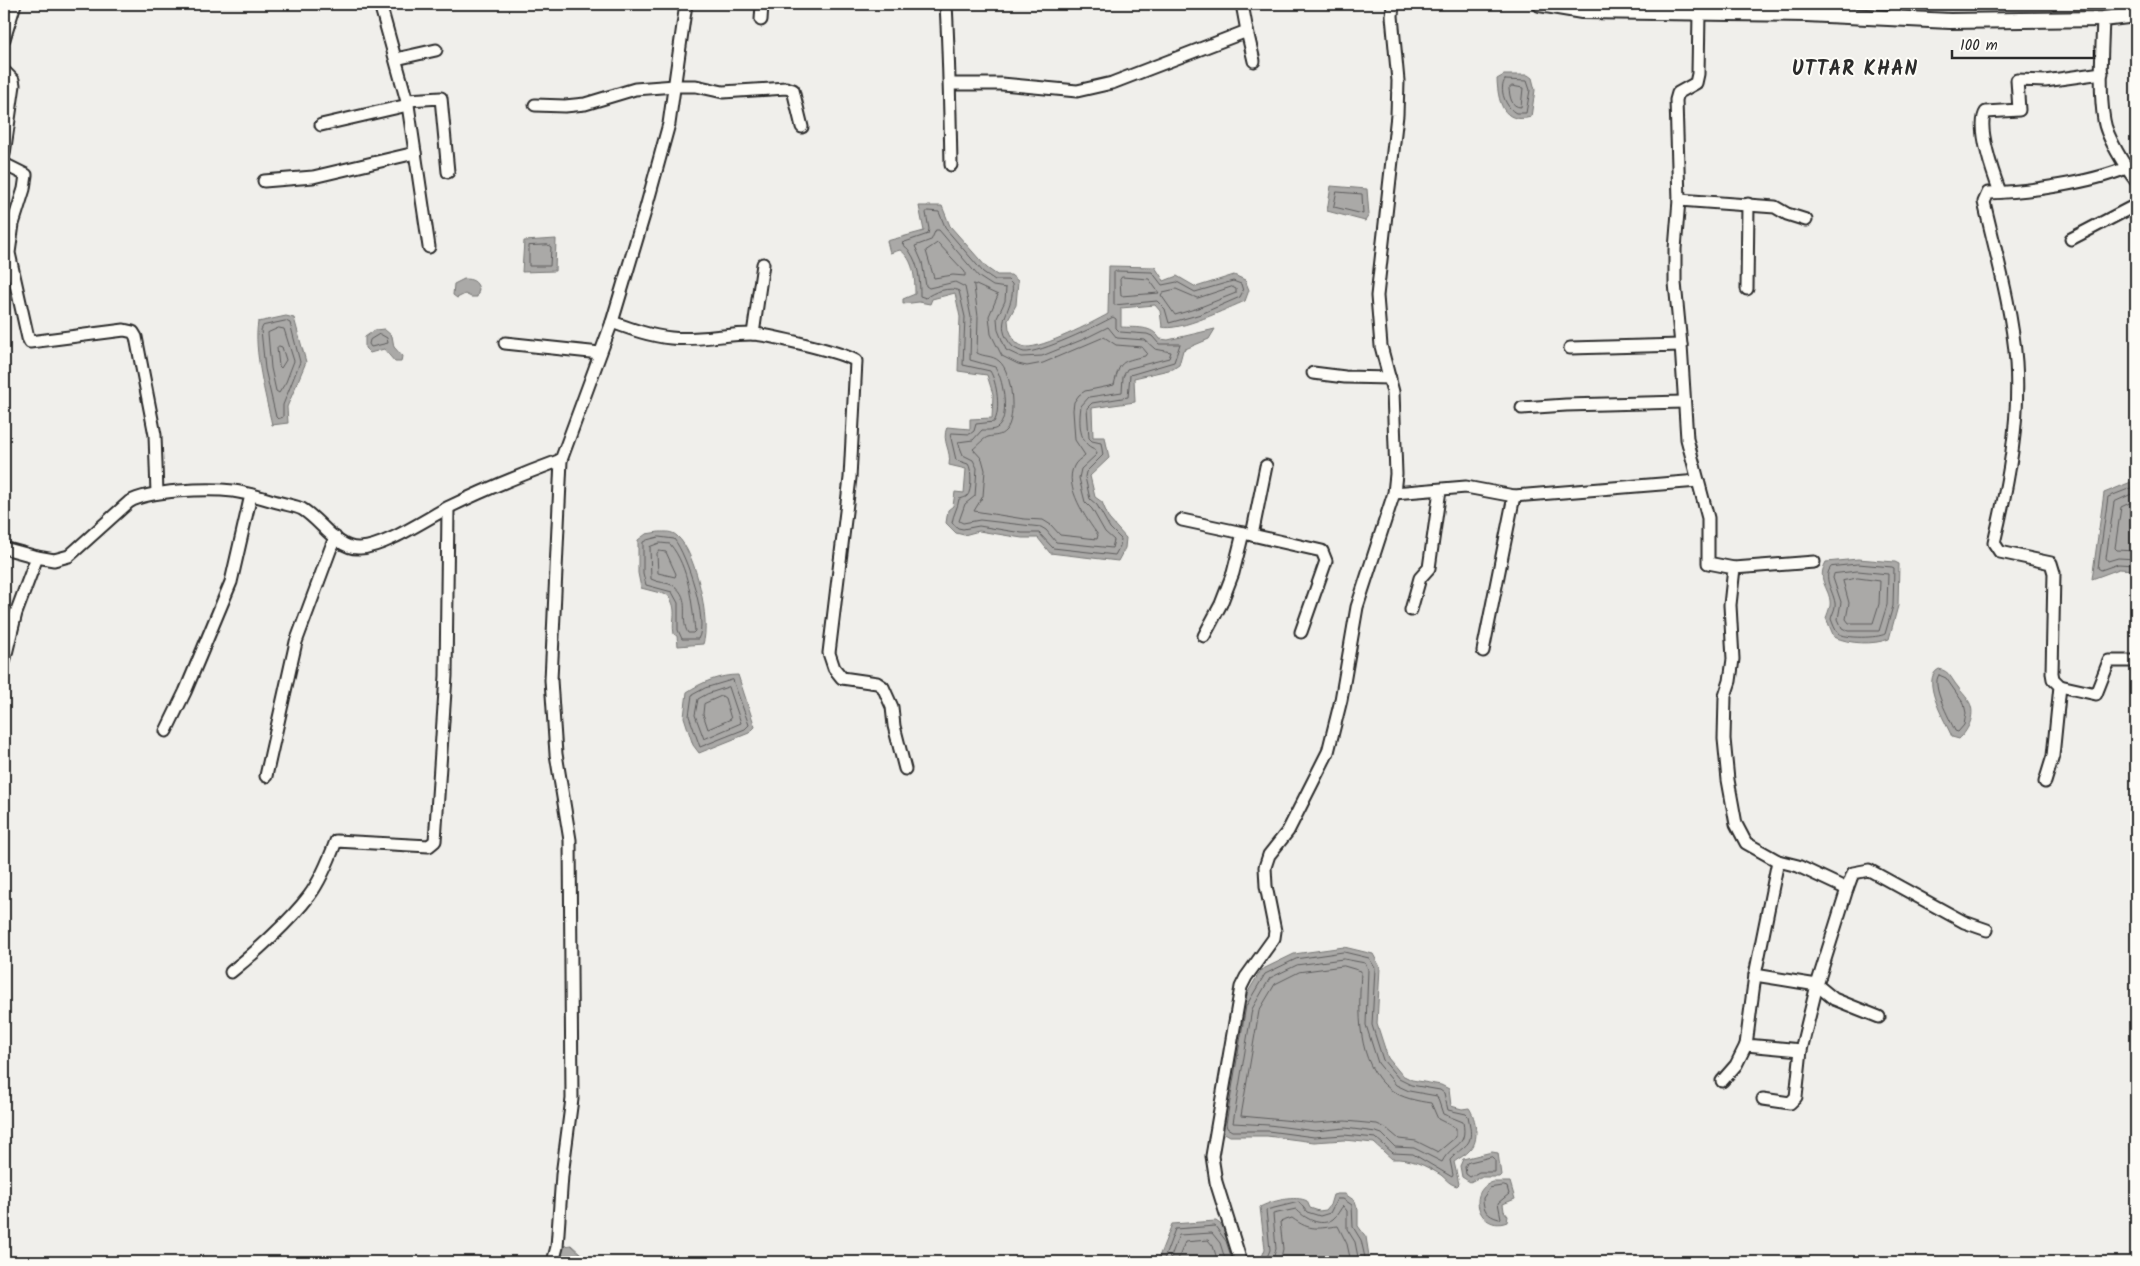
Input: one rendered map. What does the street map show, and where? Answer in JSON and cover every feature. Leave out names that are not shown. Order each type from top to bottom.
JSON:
[{"type":"main road","points":[[1540,4],[1582,11],[1620,8],[1699,13],[1765,8],[1950,21],[2104,19],[2136,15]]},
{"type":"street","points":[[4,39],[16,4]]},
{"type":"street","points":[[380,4],[408,103],[429,246]]},
{"type":"street","points":[[553,1262],[557,1248],[562,1175],[572,1099],[570,840],[556,754],[551,680],[561,460],[612,322],[647,206],[669,124],[676,86],[686,4]]},
{"type":"street","points":[[761,20],[762,4]]},
{"type":"street","points":[[946,4],[950,84],[950,165]]},
{"type":"street","points":[[1242,4],[1254,61]]},
{"type":"street","points":[[1241,1262],[1216,1182],[1212,1156],[1241,988],[1246,977],[1274,938],[1275,931],[1266,886],[1265,867],[1269,855],[1288,831],[1328,752],[1342,700],[1357,607],[1394,493],[1396,474],[1394,409],[1390,378],[1381,346],[1377,296],[1397,115],[1398,81],[1392,16],[1393,4]]},
{"type":"street","points":[[1895,4],[1896,18]]},
{"type":"street","points":[[1699,13],[1698,74],[1696,83],[1678,93],[1676,100],[1679,200],[1674,249],[1674,283],[1681,345],[1687,439],[1708,518],[1708,563],[1713,566],[1734,568],[1814,562]]},
{"type":"street","points":[[2104,19],[2102,73],[2104,121],[2126,168],[2136,181]]},
{"type":"street","points":[[950,84],[1002,84],[1077,91],[1112,83],[1247,31]]},
{"type":"street","points":[[396,59],[436,50]]},
{"type":"street","points":[[4,71],[13,80],[14,85],[4,154]]},
{"type":"street","points":[[2000,192],[1987,155],[1983,123],[1986,112],[2019,110],[2017,80],[2045,81],[2102,73]]},
{"type":"street","points":[[535,105],[565,106],[585,104],[635,89],[676,86],[696,86],[723,92],[786,88],[793,90],[802,127]]},
{"type":"street","points":[[321,125],[408,103],[441,98],[448,172]]},
{"type":"street","points":[[264,182],[313,177],[415,153]]},
{"type":"street","points":[[4,164],[26,175],[24,189],[13,224],[9,253],[28,338],[30,342],[124,330],[133,332],[136,337],[155,435],[157,493]]},
{"type":"street","points":[[2126,168],[2104,176],[1988,193],[1984,202],[2008,304],[2016,362],[2015,416],[2008,484],[1994,543],[2000,552],[2051,562],[2054,573],[2052,673],[2053,679],[2060,686],[2096,694],[2109,661],[2136,661]]},
{"type":"street","points":[[1679,200],[1775,207],[1806,220]]},
{"type":"street","points":[[1748,204],[1748,289]]},
{"type":"street","points":[[2071,238],[2136,205]]},
{"type":"street","points":[[753,334],[763,264]]},
{"type":"street","points":[[612,322],[646,334],[670,338],[695,340],[753,334],[836,353],[856,361],[847,507],[829,653],[834,668],[842,678],[877,683],[883,687],[892,707],[894,726],[905,769]]},
{"type":"street","points":[[505,343],[600,353]]},
{"type":"street","points":[[1570,348],[1681,345]]},
{"type":"street","points":[[1313,373],[1345,377],[1390,378]]},
{"type":"street","points":[[1522,408],[1684,402]]},
{"type":"street","points":[[4,548],[54,560],[70,556],[128,502],[135,498],[157,493],[232,491],[301,508],[318,520],[349,548],[368,547],[404,532],[497,484],[561,460]]},
{"type":"street","points":[[1204,636],[1221,604],[1233,573],[1247,534],[1266,466]]},
{"type":"street","points":[[1394,493],[1466,487],[1514,496],[1698,481]]},
{"type":"street","points":[[1411,610],[1420,578],[1429,568],[1440,490]]},
{"type":"street","points":[[166,731],[185,692],[231,582],[251,495]]},
{"type":"street","points":[[1484,652],[1514,496]]},
{"type":"street","points":[[231,972],[248,959],[309,896],[328,862],[336,841],[429,846],[435,841],[446,676],[448,508]]},
{"type":"street","points":[[1182,520],[1322,551],[1326,555],[1326,561],[1300,632]]},
{"type":"street","points":[[266,776],[296,642],[335,537]]},
{"type":"street","points":[[4,662],[16,613],[38,557]]},
{"type":"street","points":[[1734,568],[1730,605],[1733,659],[1730,681],[1725,696],[1724,739],[1728,780],[1736,824],[1746,843],[1778,861],[1798,866],[1847,889]]},
{"type":"street","points":[[2045,782],[2053,756],[2060,686]]},
{"type":"street","points":[[1722,1081],[1736,1065],[1746,1046],[1754,975],[1778,861]]},
{"type":"street","points":[[1763,1099],[1790,1103],[1796,1097],[1801,1050],[1817,985],[1847,889],[1854,873],[1869,870],[1964,922],[1987,930]]},
{"type":"street","points":[[1754,975],[1817,985],[1834,999],[1879,1017]]},
{"type":"street","points":[[1746,1046],[1801,1050]]},
{"type":"water","points":[[1504,75],[1528,75],[1532,78],[1535,90],[1531,117],[1521,119],[1514,117],[1504,109],[1499,95],[1497,79]]},
{"type":"water","points":[[1331,186],[1367,189],[1369,215],[1365,221],[1327,211]]},
{"type":"water","points":[[919,206],[942,206],[950,226],[987,268],[997,275],[1011,275],[1018,281],[1016,305],[1008,320],[1009,329],[1015,343],[1025,347],[1044,344],[1080,329],[1108,314],[1109,266],[1155,267],[1164,281],[1177,276],[1196,287],[1234,275],[1245,280],[1249,290],[1245,301],[1180,326],[1162,327],[1160,311],[1155,305],[1121,308],[1121,327],[1148,329],[1153,331],[1160,339],[1168,340],[1215,329],[1209,339],[1183,350],[1179,365],[1173,369],[1134,378],[1135,402],[1092,408],[1093,437],[1105,437],[1109,458],[1090,476],[1095,497],[1102,502],[1109,519],[1126,538],[1125,548],[1118,561],[1050,553],[1038,538],[1022,538],[979,531],[964,535],[956,533],[946,523],[948,510],[953,506],[955,492],[964,493],[966,469],[949,465],[950,460],[945,432],[947,427],[970,429],[970,419],[992,418],[993,394],[987,375],[958,371],[960,317],[955,293],[932,299],[930,304],[919,302],[903,304],[903,299],[915,294],[913,270],[905,254],[900,250],[890,253],[887,241],[924,231]]},
{"type":"water","points":[[556,239],[555,271],[522,272],[524,241]]},
{"type":"water","points":[[464,279],[472,280],[477,284],[479,289],[477,297],[465,294],[457,298],[453,295],[454,284]]},
{"type":"water","points":[[286,316],[294,318],[306,362],[287,407],[288,423],[272,425],[257,346],[258,322]]},
{"type":"water","points":[[384,329],[392,336],[394,347],[402,356],[401,362],[395,362],[384,349],[370,353],[365,348],[365,337],[375,330]]},
{"type":"water","points":[[2136,480],[2136,570],[2119,569],[2092,579],[2104,493]]},
{"type":"water","points":[[659,532],[673,533],[677,536],[684,544],[696,571],[705,620],[703,644],[678,646],[677,636],[674,634],[673,628],[674,610],[668,595],[641,588],[638,573],[638,540],[646,534]]},
{"type":"water","points":[[1858,559],[1895,562],[1899,564],[1898,606],[1889,639],[1869,643],[1854,642],[1834,637],[1826,618],[1830,600],[1822,575],[1826,562]]},
{"type":"water","points":[[1939,669],[1948,673],[1971,705],[1971,721],[1959,739],[1952,737],[1940,712],[1933,691],[1932,682],[1934,674]]},
{"type":"water","points":[[738,675],[755,727],[749,733],[699,753],[693,745],[684,717],[687,692],[711,680]]},
{"type":"water","points":[[1344,947],[1373,954],[1380,967],[1377,1024],[1388,1058],[1402,1075],[1412,1080],[1441,1085],[1449,1089],[1451,1106],[1462,1109],[1469,1108],[1471,1112],[1476,1129],[1475,1141],[1468,1152],[1454,1162],[1459,1184],[1457,1186],[1423,1165],[1411,1161],[1392,1159],[1374,1143],[1344,1140],[1314,1142],[1267,1136],[1230,1136],[1223,1132],[1220,1126],[1241,1004],[1261,970],[1294,954]]},
{"type":"water","points":[[1492,1152],[1498,1153],[1501,1175],[1499,1177],[1480,1177],[1470,1182],[1462,1177],[1460,1166],[1463,1159]]},
{"type":"water","points":[[1493,1182],[1510,1182],[1515,1199],[1503,1204],[1504,1211],[1508,1216],[1507,1222],[1497,1224],[1489,1222],[1479,1210],[1480,1194],[1484,1187]]},
{"type":"water","points":[[1345,1194],[1355,1201],[1358,1210],[1358,1226],[1366,1237],[1370,1262],[1260,1262],[1265,1249],[1260,1207],[1277,1201],[1302,1199],[1307,1201],[1310,1208],[1319,1211],[1326,1210],[1330,1205],[1333,1195]]},
{"type":"water","points":[[1216,1221],[1221,1224],[1228,1234],[1238,1262],[1157,1262],[1172,1224]]},
{"type":"water","points":[[571,1245],[581,1254],[579,1262],[559,1262],[564,1246]]},
{"type":"district","name":"UTTAR KHAN","points":[[1855,68]]}]
